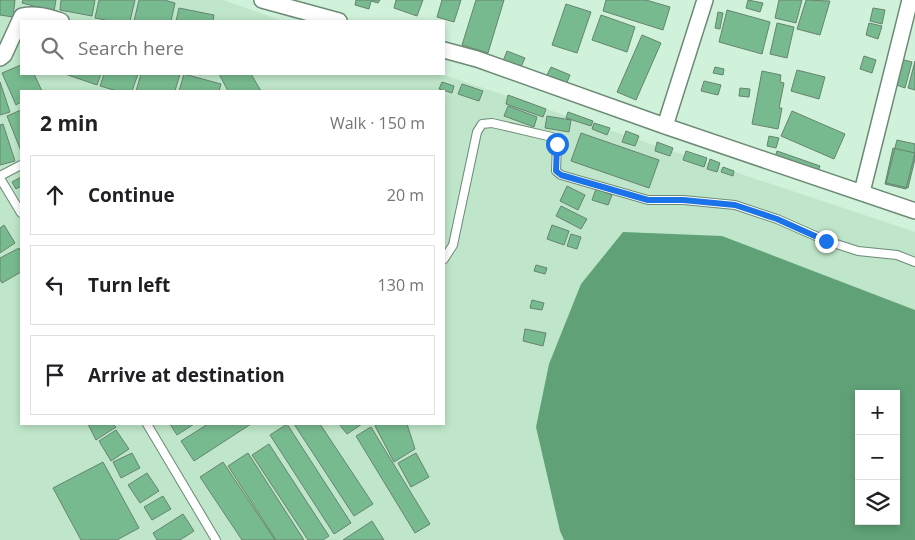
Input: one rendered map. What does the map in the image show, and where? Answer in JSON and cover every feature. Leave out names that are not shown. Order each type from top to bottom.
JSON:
[{"type":"street","points":[[262,0],[335,20]]},
{"type":"street","points":[[666,126],[705,0]]},
{"type":"street","points":[[862,192],[910,0]]},
{"type":"street","points":[[20,20],[22,16],[38,15],[57,20]]},
{"type":"street","points":[[0,58],[4,55],[20,20]]},
{"type":"street","points":[[445,50],[477,59],[666,126],[915,210]]},
{"type":"lane","points":[[445,257],[453,245],[477,132],[482,124],[492,123],[552,137],[557,144],[556,171],[561,175],[648,200],[683,200],[735,205],[777,219],[826,241],[858,251],[897,255],[915,262]]},
{"type":"lane","points":[[20,166],[0,177],[20,211]]},
{"type":"lane","points":[[148,425],[216,540]]},
{"type":"shaded area","points":[[0,0],[223,0],[280,20],[20,20],[20,75],[444,75],[915,232],[915,540],[0,540]]},
{"type":"shaded area","points":[[623,232],[722,236],[915,310],[915,540],[564,540],[560,531],[536,427],[549,364],[581,284]]},
{"type":"building","points":[[0,0],[15,0],[13,17],[0,15]]},
{"type":"building","points":[[23,0],[56,0],[54,11],[22,3]]},
{"type":"building","points":[[61,0],[95,0],[92,16],[60,10]]},
{"type":"building","points":[[99,0],[135,0],[130,20],[95,18]]},
{"type":"building","points":[[139,0],[164,0],[175,3],[171,20],[134,20]]},
{"type":"building","points":[[356,0],[380,0],[378,3],[371,1],[369,9],[355,5]]},
{"type":"building","points":[[396,0],[423,0],[417,16],[394,8]]},
{"type":"building","points":[[442,0],[461,0],[454,22],[437,17]]},
{"type":"building","points":[[476,0],[504,0],[488,53],[462,45]]},
{"type":"building","points":[[606,0],[646,0],[670,7],[663,30],[603,11]]},
{"type":"building","points":[[748,0],[763,3],[760,12],[746,8]]},
{"type":"building","points":[[779,0],[802,0],[796,23],[775,18]]},
{"type":"building","points":[[806,0],[830,1],[820,35],[797,29]]},
{"type":"building","points":[[566,4],[591,12],[577,53],[552,45]]},
{"type":"building","points":[[179,8],[214,15],[213,20],[176,20]]},
{"type":"building","points":[[873,8],[885,10],[882,24],[870,21]]},
{"type":"building","points":[[727,10],[770,22],[762,54],[719,42]]},
{"type":"building","points":[[718,12],[723,13],[720,29],[715,28]]},
{"type":"building","points":[[601,15],[635,27],[627,52],[592,40]]},
{"type":"building","points":[[777,23],[794,27],[787,58],[770,54]]},
{"type":"building","points":[[869,23],[882,26],[878,39],[866,35]]},
{"type":"building","points":[[642,35],[661,43],[636,100],[617,92]]},
{"type":"building","points":[[507,51],[525,58],[521,67],[503,61]]},
{"type":"building","points":[[864,56],[876,60],[872,73],[860,69]]},
{"type":"building","points":[[900,59],[912,62],[905,88],[894,84]]},
{"type":"building","points":[[915,61],[915,90],[908,88]]},
{"type":"building","points":[[20,65],[20,75],[34,75],[42,90],[20,90],[20,103],[16,105],[2,73]]},
{"type":"building","points":[[551,67],[570,75],[566,85],[546,77]]},
{"type":"building","points":[[715,67],[724,69],[723,75],[713,73]]},
{"type":"building","points":[[797,70],[825,77],[819,99],[791,91]]},
{"type":"building","points":[[762,71],[781,75],[780,82],[784,83],[779,108],[782,108],[778,129],[752,124]]},
{"type":"building","points":[[68,75],[101,75],[97,85]]},
{"type":"building","points":[[104,75],[138,75],[132,90],[114,90],[100,86]]},
{"type":"building","points":[[141,75],[180,75],[175,90],[136,90]]},
{"type":"building","points":[[184,75],[221,84],[219,90],[179,90]]},
{"type":"building","points":[[220,75],[252,75],[260,90],[227,90]]},
{"type":"building","points":[[704,81],[721,85],[718,95],[701,91]]},
{"type":"building","points":[[0,82],[10,112],[0,115]]},
{"type":"building","points":[[442,82],[454,86],[452,93],[439,89]]},
{"type":"building","points":[[462,84],[483,91],[479,101],[458,94]]},
{"type":"building","points":[[740,88],[750,89],[749,97],[739,96]]},
{"type":"building","points":[[508,95],[546,109],[543,117],[506,104]]},
{"type":"building","points":[[508,106],[537,117],[534,127],[504,116]]},
{"type":"building","points":[[20,110],[20,148],[7,116]]},
{"type":"building","points":[[792,111],[845,134],[834,159],[781,136]]},
{"type":"building","points":[[568,112],[593,121],[591,126],[566,118]]},
{"type":"building","points":[[547,116],[571,120],[569,132],[545,128]]},
{"type":"building","points":[[594,123],[610,128],[607,135],[592,129]]},
{"type":"building","points":[[3,124],[15,161],[0,165],[0,125]]},
{"type":"building","points":[[626,131],[639,136],[635,146],[622,142]]},
{"type":"building","points":[[581,133],[659,160],[649,188],[571,161]]},
{"type":"building","points":[[769,136],[779,138],[776,148],[767,146]]},
{"type":"building","points":[[897,140],[915,144],[915,159],[908,188],[886,183]]},
{"type":"building","points":[[657,142],[673,148],[670,156],[655,151]]},
{"type":"building","points":[[893,148],[915,153],[906,189],[885,184]]},
{"type":"building","points":[[686,151],[707,158],[704,167],[683,160]]},
{"type":"building","points":[[777,151],[820,166],[817,175],[774,160]]},
{"type":"building","points":[[710,159],[720,163],[717,172],[707,169]]},
{"type":"building","points":[[723,167],[734,171],[733,176],[721,172]]},
{"type":"building","points":[[20,178],[20,187],[16,189],[12,182]]},
{"type":"building","points":[[567,186],[585,195],[578,210],[560,201]]},
{"type":"building","points":[[596,189],[612,195],[608,205],[592,200]]},
{"type":"building","points":[[561,206],[587,219],[581,229],[556,216]]},
{"type":"building","points":[[4,225],[15,243],[0,253],[0,228]]},
{"type":"building","points":[[552,225],[569,231],[564,245],[547,239]]},
{"type":"building","points":[[571,234],[581,237],[577,249],[567,246]]},
{"type":"building","points":[[19,248],[20,273],[2,283],[0,280],[0,258]]},
{"type":"building","points":[[536,265],[547,268],[545,274],[534,271]]},
{"type":"building","points":[[532,300],[544,303],[542,310],[530,308]]},
{"type":"building","points":[[525,329],[546,333],[543,346],[523,341]]},
{"type":"building","points":[[88,425],[114,425],[116,427],[96,440]]},
{"type":"building","points":[[171,425],[192,425],[177,435]]},
{"type":"building","points":[[206,425],[249,425],[194,461],[181,441]]},
{"type":"building","points":[[288,425],[351,523],[334,534],[270,435]]},
{"type":"building","points":[[295,425],[321,425],[373,504],[354,516]]},
{"type":"building","points":[[340,425],[360,425],[347,434]]},
{"type":"building","points":[[407,425],[415,449],[394,462],[375,426]]},
{"type":"building","points":[[371,427],[430,524],[415,533],[356,436]]},
{"type":"building","points":[[116,430],[129,449],[111,461],[99,441]]},
{"type":"building","points":[[269,444],[329,536],[323,540],[308,540],[252,455]]},
{"type":"building","points":[[132,453],[140,468],[121,478],[113,462]]},
{"type":"building","points":[[248,453],[304,540],[276,540],[228,466]]},
{"type":"building","points":[[416,453],[429,477],[411,487],[398,463]]},
{"type":"building","points":[[103,462],[139,528],[117,540],[81,540],[53,488]]},
{"type":"building","points":[[223,462],[275,540],[242,540],[200,477]]},
{"type":"building","points":[[147,473],[159,491],[140,503],[128,485]]},
{"type":"building","points":[[163,496],[171,509],[152,520],[144,507]]},
{"type":"building","points":[[183,514],[194,531],[180,540],[157,540],[153,533]]},
{"type":"building","points":[[372,521],[384,540],[343,540]]},
{"type":"route","points":[[557,144],[556,171],[561,175],[648,200],[683,200],[735,205],[777,219],[826,241]]}]
